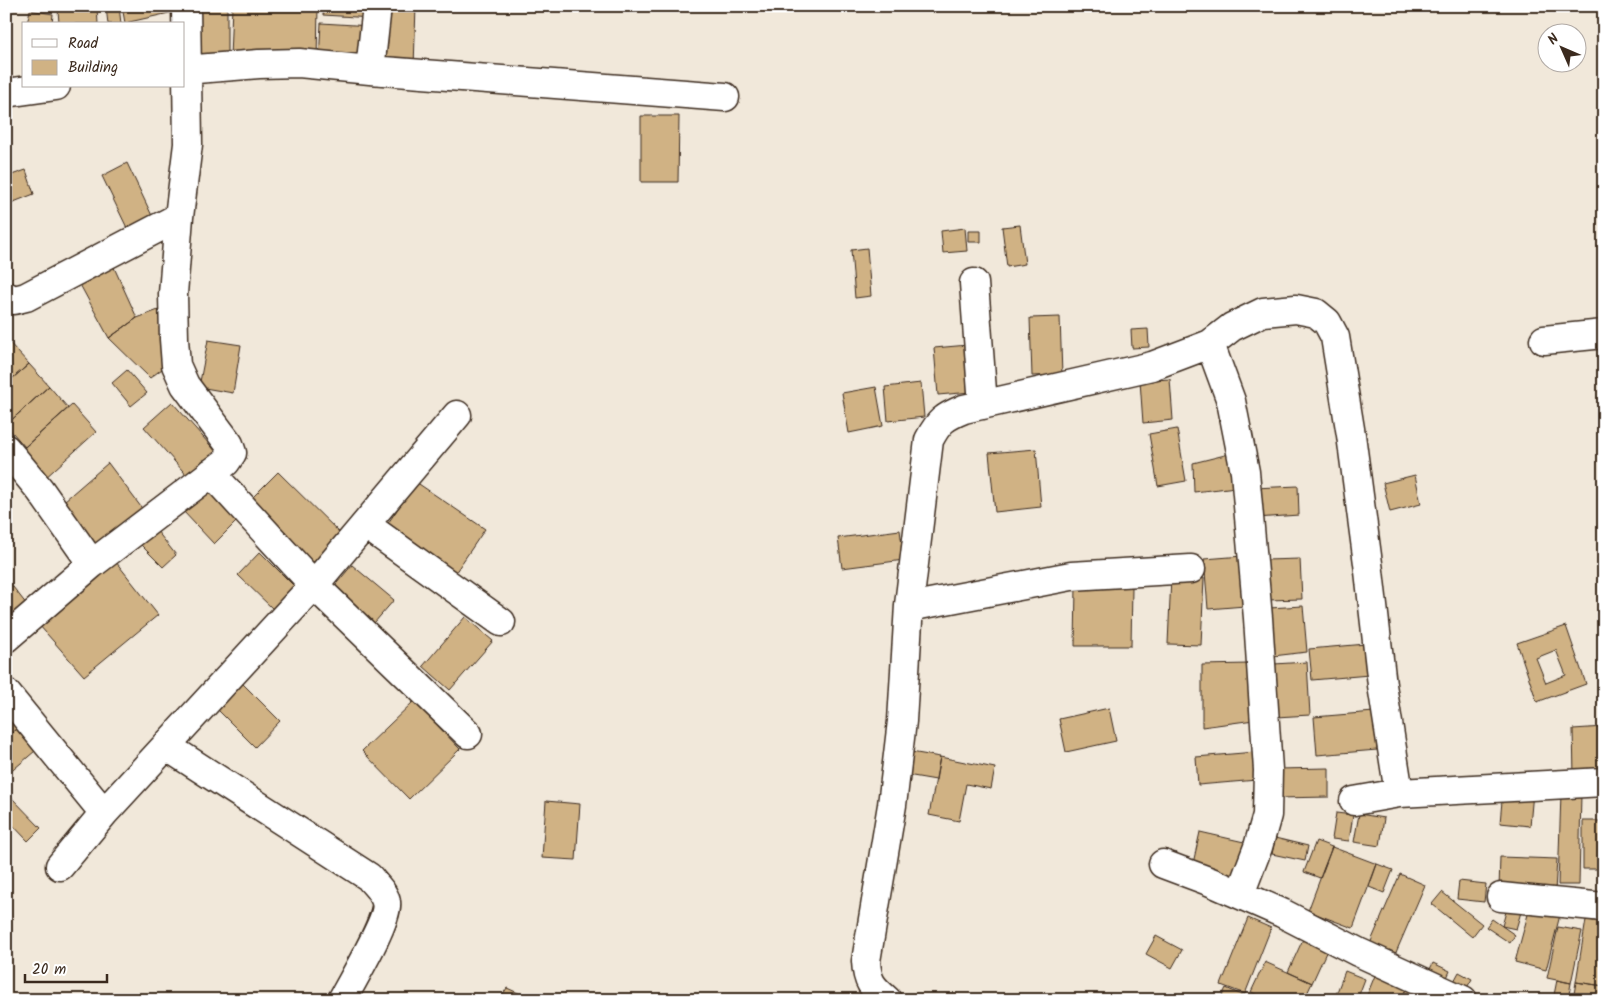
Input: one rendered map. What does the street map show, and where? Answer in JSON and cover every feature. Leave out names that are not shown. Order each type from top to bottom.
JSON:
[{"type":"street","points":[[6,638],[92,564],[226,462],[232,453],[229,444],[185,385],[176,365],[173,294],[179,217],[188,144],[185,70],[186,6]]},
{"type":"street","points":[[370,70],[376,6]]},
{"type":"street","points":[[185,70],[299,63],[725,97]]},
{"type":"street","points":[[6,92],[39,88]]},
{"type":"street","points":[[6,296],[14,300],[26,296],[179,217]]},
{"type":"street","points":[[974,283],[983,405]]},
{"type":"street","points":[[887,1000],[873,988],[867,976],[866,962],[892,805],[900,740],[909,608],[929,440],[937,424],[950,415],[964,409],[1152,366],[1210,344],[1232,327],[1263,312],[1296,309],[1316,314],[1327,322],[1335,337],[1351,435],[1382,685],[1399,793]]},
{"type":"street","points":[[1544,340],[1604,334]]},
{"type":"street","points":[[1210,344],[1231,401],[1244,472],[1258,618],[1267,761],[1267,815],[1258,847],[1240,894]]},
{"type":"street","points":[[60,866],[104,813],[314,585],[457,415]]},
{"type":"street","points":[[6,449],[40,490],[92,564]]},
{"type":"street","points":[[211,474],[314,585],[468,734]]},
{"type":"street","points":[[366,525],[501,622]]},
{"type":"street","points":[[909,608],[1071,576],[1191,569]]},
{"type":"street","points":[[6,693],[104,813]]},
{"type":"street","points":[[166,746],[369,877],[382,893],[387,904],[380,926],[342,1000]]},
{"type":"street","points":[[1354,801],[1399,793],[1604,782]]},
{"type":"street","points":[[1163,864],[1240,894],[1282,913],[1453,998]]},
{"type":"street","points":[[1501,897],[1604,907]]},
{"type":"building","points":[[119,6],[121,22],[108,22],[106,7]]},
{"type":"building","points":[[122,6],[178,6],[178,11],[125,22]]},
{"type":"building","points":[[198,6],[227,6],[227,58],[198,59]]},
{"type":"building","points":[[232,6],[318,6],[317,61],[230,58]]},
{"type":"building","points":[[324,6],[373,6],[372,18],[323,15]]},
{"type":"building","points":[[387,6],[416,6],[414,67],[379,62]]},
{"type":"building","points":[[97,7],[98,22],[59,22],[58,9]]},
{"type":"building","points":[[30,10],[53,14],[52,22],[27,22]]},
{"type":"building","points":[[321,23],[371,26],[367,68],[319,61]]},
{"type":"building","points":[[641,116],[679,116],[678,182],[641,182]]},
{"type":"building","points":[[127,163],[154,220],[129,232],[102,176]]},
{"type":"building","points":[[26,170],[34,194],[6,205],[6,177]]},
{"type":"building","points":[[1020,225],[1025,264],[1007,267],[1002,227]]},
{"type":"building","points":[[965,228],[967,251],[943,253],[941,231]]},
{"type":"building","points":[[968,231],[981,231],[981,242],[968,242]]},
{"type":"building","points":[[867,248],[871,296],[855,298],[851,250]]},
{"type":"building","points":[[112,263],[137,318],[109,338],[77,279]]},
{"type":"building","points":[[161,309],[170,363],[150,378],[109,338],[137,318]]},
{"type":"building","points":[[1060,317],[1062,375],[1032,376],[1030,318]]},
{"type":"building","points":[[1148,329],[1149,347],[1132,348],[1131,330]]},
{"type":"building","points":[[6,339],[29,364],[6,384]]},
{"type":"building","points":[[208,340],[241,345],[233,393],[199,387]]},
{"type":"building","points":[[968,345],[972,392],[938,395],[934,348]]},
{"type":"building","points":[[29,364],[49,386],[6,425],[6,384]]},
{"type":"building","points":[[127,370],[147,393],[131,406],[112,383]]},
{"type":"building","points":[[1170,379],[1173,420],[1143,423],[1140,381]]},
{"type":"building","points":[[921,383],[924,417],[888,421],[885,387]]},
{"type":"building","points":[[49,386],[68,408],[25,447],[6,425]]},
{"type":"building","points":[[876,387],[883,426],[849,433],[842,393]]},
{"type":"building","points":[[172,402],[218,454],[190,479],[144,427]]},
{"type":"building","points":[[72,405],[96,432],[44,479],[19,452]]},
{"type":"building","points":[[1177,429],[1186,481],[1158,486],[1149,434]]},
{"type":"building","points":[[1036,449],[1041,507],[995,512],[989,453]]},
{"type":"building","points":[[1233,453],[1236,487],[1194,492],[1193,463]]},
{"type":"building","points":[[108,463],[147,515],[99,553],[57,507]]},
{"type":"building","points":[[278,472],[346,539],[312,573],[244,506]]},
{"type":"building","points":[[1415,475],[1421,504],[1390,512],[1383,483]]},
{"type":"building","points":[[416,482],[485,529],[451,579],[382,532]]},
{"type":"building","points":[[1298,486],[1299,515],[1256,518],[1254,488]]},
{"type":"building","points":[[207,487],[238,520],[214,544],[182,510]]},
{"type":"building","points":[[900,530],[904,560],[842,568],[838,538]]},
{"type":"building","points":[[157,531],[176,555],[163,567],[140,544]]},
{"type":"building","points":[[260,552],[296,588],[274,610],[238,575]]},
{"type":"building","points":[[1243,556],[1245,606],[1208,609],[1204,559]]},
{"type":"building","points":[[1300,559],[1302,599],[1268,600],[1266,560]]},
{"type":"building","points":[[116,562],[158,615],[84,676],[39,625]]},
{"type":"building","points":[[352,565],[394,600],[368,630],[327,595]]},
{"type":"building","points":[[1171,577],[1204,578],[1201,645],[1168,644]]},
{"type":"building","points":[[6,578],[27,605],[6,624]]},
{"type":"building","points":[[1076,586],[1132,587],[1131,646],[1075,646]]},
{"type":"building","points":[[1303,606],[1307,652],[1273,656],[1269,608]]},
{"type":"building","points":[[465,617],[493,641],[450,690],[423,666]]},
{"type":"building","points":[[1566,626],[1586,684],[1537,702],[1517,643]],"holes":[[[1556,650],[1566,675],[1546,683],[1536,658]]]},
{"type":"building","points":[[1366,644],[1369,675],[1312,680],[1309,649]]},
{"type":"building","points":[[1307,662],[1310,715],[1276,717],[1274,664]]},
{"type":"building","points":[[1249,664],[1254,720],[1202,727],[1202,665]]},
{"type":"building","points":[[243,684],[280,721],[255,747],[217,709]]},
{"type":"building","points":[[414,701],[460,749],[409,799],[362,751]]},
{"type":"building","points":[[1109,708],[1116,741],[1066,752],[1059,719]]},
{"type":"building","points":[[6,711],[19,726],[6,738]]},
{"type":"building","points":[[1374,712],[1377,750],[1317,755],[1314,717]]},
{"type":"building","points":[[1604,727],[1604,773],[1574,775],[1573,729]]},
{"type":"building","points":[[16,729],[35,751],[7,775],[6,738]]},
{"type":"building","points":[[905,751],[940,757],[936,780],[901,774]]},
{"type":"building","points":[[1255,752],[1257,780],[1198,785],[1196,757]]},
{"type":"building","points":[[940,757],[995,768],[991,789],[966,784],[959,821],[929,815]]},
{"type":"building","points":[[1329,768],[1329,797],[1278,798],[1277,769]]},
{"type":"building","points":[[1503,790],[1533,792],[1530,826],[1500,823]]},
{"type":"building","points":[[1561,793],[1581,794],[1579,885],[1558,885]]},
{"type":"building","points":[[11,797],[41,828],[28,841],[6,818],[6,802]]},
{"type":"building","points":[[546,801],[580,804],[576,860],[542,858]]},
{"type":"building","points":[[1336,813],[1353,815],[1349,841],[1332,839]]},
{"type":"building","points":[[1359,814],[1384,818],[1380,846],[1354,842]]},
{"type":"building","points":[[1583,821],[1604,821],[1604,869],[1583,869]]},
{"type":"building","points":[[1200,832],[1244,842],[1237,878],[1192,868]]},
{"type":"building","points":[[1275,838],[1308,846],[1305,861],[1272,854]]},
{"type":"building","points":[[1316,841],[1332,847],[1320,878],[1304,872]]},
{"type":"building","points":[[1332,847],[1377,864],[1353,928],[1308,911]]},
{"type":"building","points":[[1500,857],[1557,859],[1555,891],[1499,889]]},
{"type":"building","points":[[1377,864],[1393,870],[1384,893],[1369,887]]},
{"type":"building","points":[[1400,874],[1425,885],[1394,957],[1369,946]]},
{"type":"building","points":[[1459,881],[1486,884],[1484,902],[1457,899]]},
{"type":"building","points":[[1442,892],[1482,924],[1472,937],[1432,904]]},
{"type":"building","points":[[1530,907],[1560,915],[1546,970],[1515,962]]},
{"type":"building","points":[[1507,908],[1521,912],[1516,929],[1502,926]]},
{"type":"building","points":[[1248,918],[1271,928],[1245,994],[1221,985]]},
{"type":"building","points":[[1492,919],[1515,935],[1510,943],[1486,927]]},
{"type":"building","points":[[1586,920],[1604,922],[1604,986],[1576,982]]},
{"type":"building","points":[[1558,927],[1582,931],[1571,983],[1547,978]]},
{"type":"building","points":[[1156,936],[1182,950],[1172,968],[1146,954]]},
{"type":"building","points":[[1304,937],[1328,948],[1312,983],[1288,972]]},
{"type":"building","points":[[1265,962],[1312,983],[1304,1000],[1268,1000],[1251,992]]},
{"type":"building","points":[[1433,963],[1450,971],[1444,984],[1427,975]]},
{"type":"building","points":[[1345,971],[1365,979],[1357,1000],[1334,1000]]},
{"type":"building","points":[[1459,972],[1472,979],[1465,991],[1452,985]]},
{"type":"building","points":[[1376,973],[1407,987],[1401,1000],[1365,1000]]},
{"type":"building","points":[[1557,980],[1571,983],[1568,1000],[1553,1000]]},
{"type":"building","points":[[1576,982],[1604,986],[1604,1000],[1573,1000]]},
{"type":"building","points":[[507,988],[534,1000],[499,1000]]},
{"type":"building","points":[[1226,988],[1253,1000],[1220,1000]]},
{"type":"building","points":[[1406,989],[1430,999],[1401,1000]]}]
